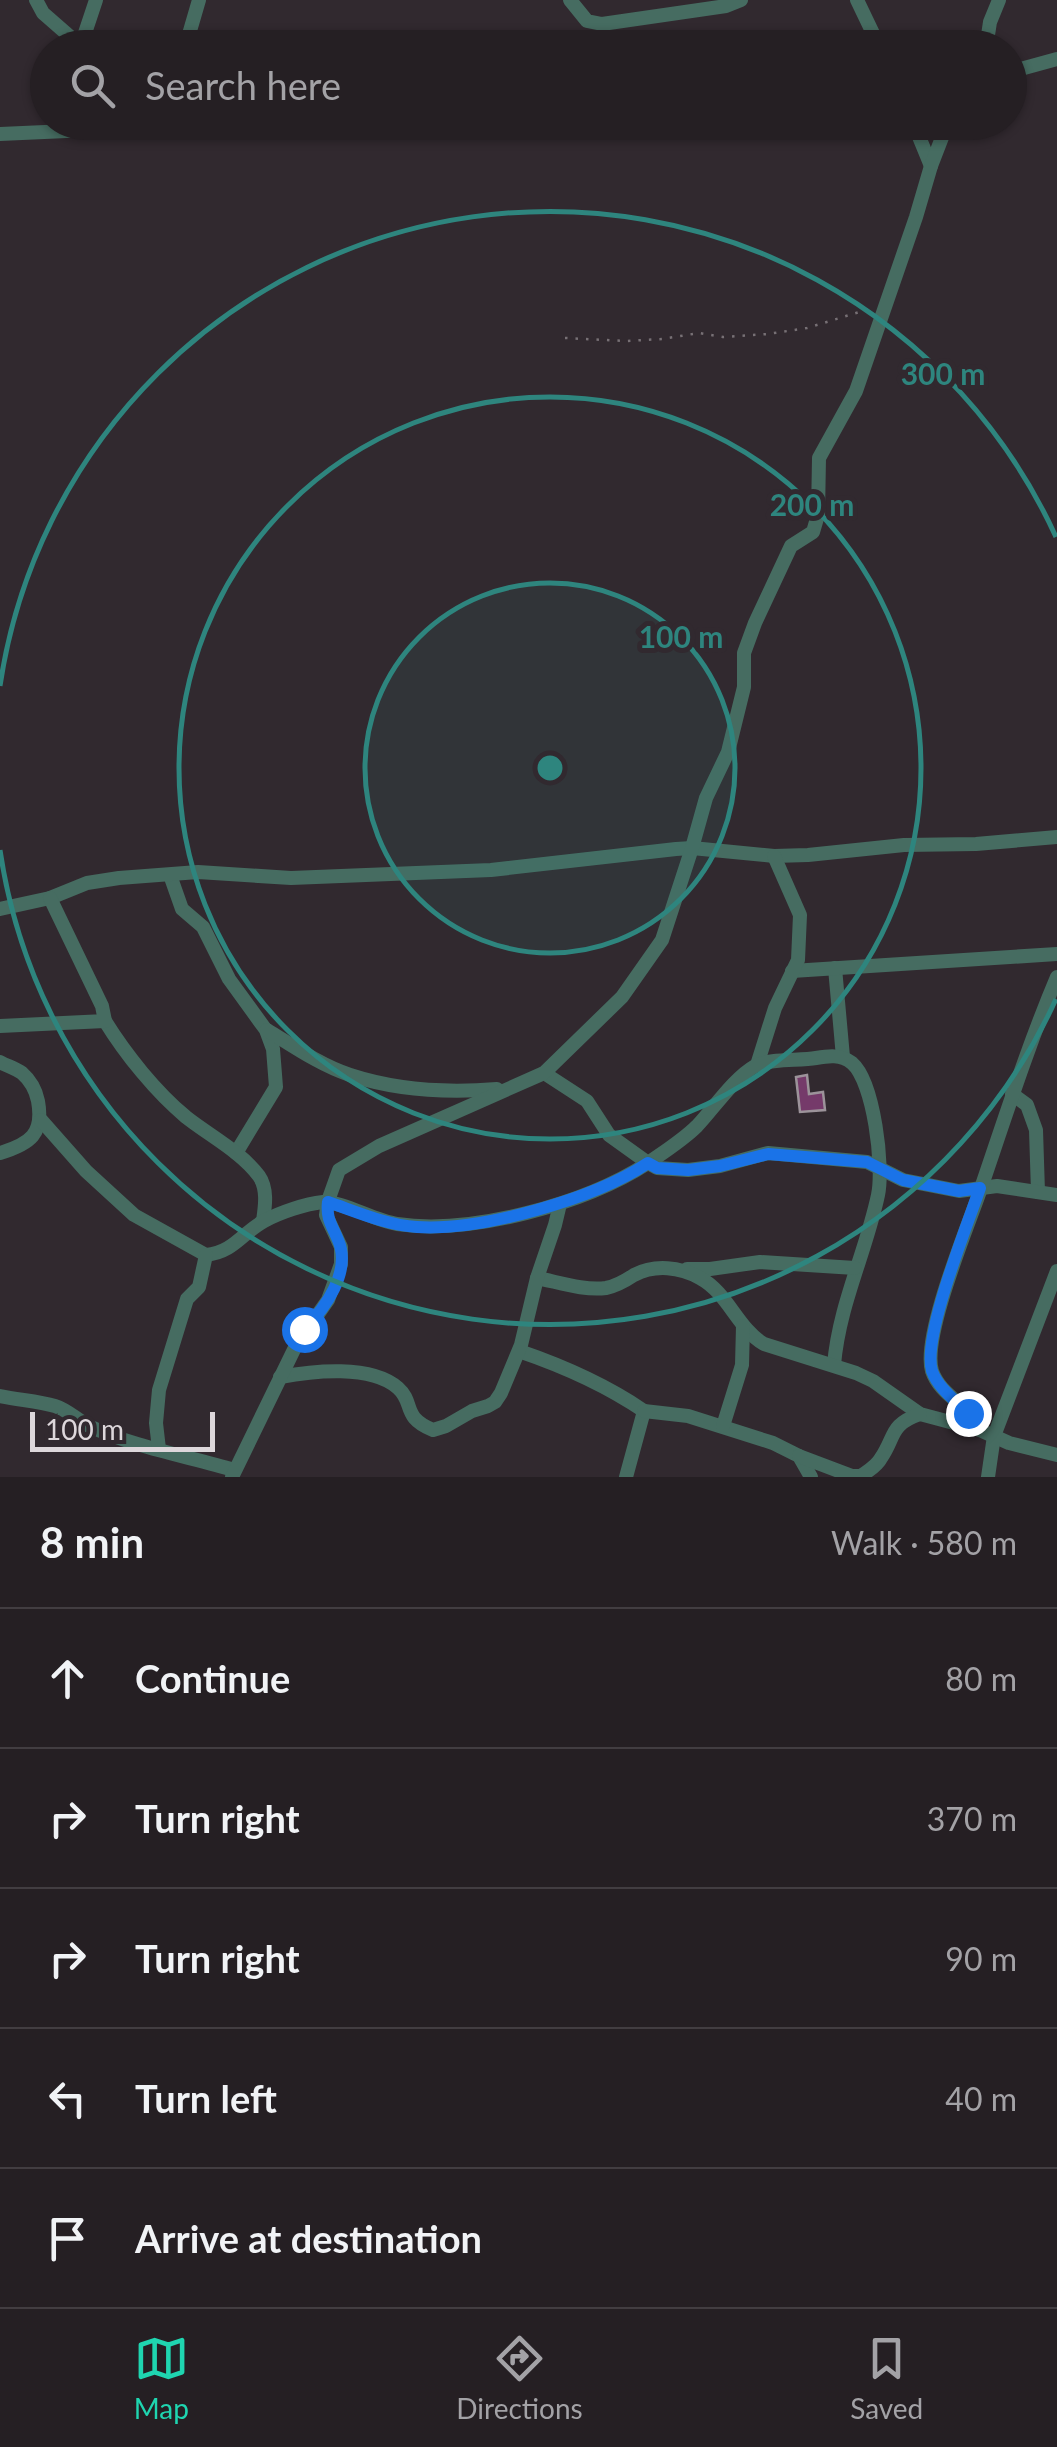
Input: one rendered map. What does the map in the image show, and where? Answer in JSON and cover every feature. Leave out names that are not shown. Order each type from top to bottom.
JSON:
[{"type":"street","points":[[36,0],[43,13],[63,30]]},
{"type":"street","points":[[87,30],[96,0]]},
{"type":"street","points":[[190,30],[199,0]]},
{"type":"street","points":[[571,0],[587,21],[602,24],[726,6],[741,0]]},
{"type":"street","points":[[857,0],[871,30]]},
{"type":"street","points":[[989,30],[999,0]]},
{"type":"street","points":[[1027,67],[1057,59]]},
{"type":"street","points":[[0,134],[30,132]]},
{"type":"street","points":[[920,140],[931,166]]},
{"type":"street","points":[[0,1396],[50,1404],[87,1425],[233,1474],[304,1329],[328,1300],[341,1264],[340,1247],[326,1215],[339,1170],[379,1146],[544,1072],[622,997],[662,940],[706,798],[728,752],[744,687],[744,653],[754,623],[791,546],[812,532],[818,515],[819,458],[856,392],[941,140]]},
{"type":"street","points":[[0,909],[50,898],[87,883],[198,872],[291,878],[491,870],[692,848],[774,856],[1057,838]]},
{"type":"street","points":[[40,1120],[86,1171],[134,1215],[206,1255],[218,1254],[239,1242],[263,1222],[304,1206],[328,1202],[390,1223],[418,1227],[468,1224],[560,1204],[648,1163],[694,1130],[757,1064],[775,1008],[798,960],[800,915],[774,856]]},
{"type":"street","points":[[170,875],[182,908],[203,927],[229,979],[266,1030],[274,1049],[276,1087],[236,1153]]},
{"type":"street","points":[[50,898],[106,1021],[138,1067],[184,1115],[236,1153],[261,1178],[265,1190],[263,1222]]},
{"type":"street","points":[[792,970],[1057,954]]},
{"type":"street","points":[[835,968],[843,1058]]},
{"type":"street","points":[[987,1433],[938,1383],[929,1352],[1012,1094],[1057,977]]},
{"type":"street","points":[[0,1026],[106,1021]]},
{"type":"street","points":[[266,1030],[349,1075],[428,1089],[470,1092],[508,1088]]},
{"type":"street","points":[[757,1064],[831,1056],[854,1064],[864,1080],[881,1167],[878,1193],[837,1336],[834,1364]]},
{"type":"street","points":[[0,1062],[18,1070],[32,1084],[40,1120],[32,1137],[0,1153]]},
{"type":"street","points":[[544,1072],[587,1102],[610,1135],[657,1168],[720,1166],[768,1154],[867,1162],[892,1176],[959,1191],[997,1186],[1057,1194]]},
{"type":"street","points":[[1012,1094],[1027,1105],[1036,1130],[1038,1192]]},
{"type":"street","points":[[280,1377],[330,1371],[376,1377],[397,1386],[405,1396],[408,1410],[428,1428],[439,1429],[495,1402],[519,1350],[560,1204]]},
{"type":"street","points":[[159,1449],[159,1390],[187,1298],[199,1286],[206,1255]]},
{"type":"street","points":[[537,1278],[601,1288],[616,1286],[648,1269],[710,1269],[760,1262],[856,1268]]},
{"type":"street","points":[[682,1269],[712,1285],[743,1326],[764,1344],[834,1364],[873,1381],[920,1414],[1057,1455]]},
{"type":"street","points":[[988,1477],[987,1433],[1057,1272]]},
{"type":"street","points":[[724,1426],[742,1365],[743,1326]]},
{"type":"street","points":[[519,1350],[620,1395],[644,1411],[688,1416],[724,1426],[852,1476],[862,1476],[882,1458],[893,1433],[908,1418],[920,1414]]},
{"type":"street","points":[[626,1477],[644,1411]]},
{"type":"street","points":[[799,1456],[811,1477]]},
{"type":"path","points":[[564,338],[626,341],[699,333],[768,334],[807,328],[885,302]]},
{"type":"building","points":[[807,1075],[809,1094],[823,1092],[825,1110],[800,1112],[796,1077]]},
{"type":"route","points":[[304,1329],[328,1300],[341,1264],[338,1239],[326,1215],[328,1202],[390,1223],[450,1226],[560,1204],[648,1163],[657,1168],[688,1170],[768,1154],[867,1162],[903,1180],[959,1191],[980,1188],[929,1352],[938,1383],[968,1413]]}]
